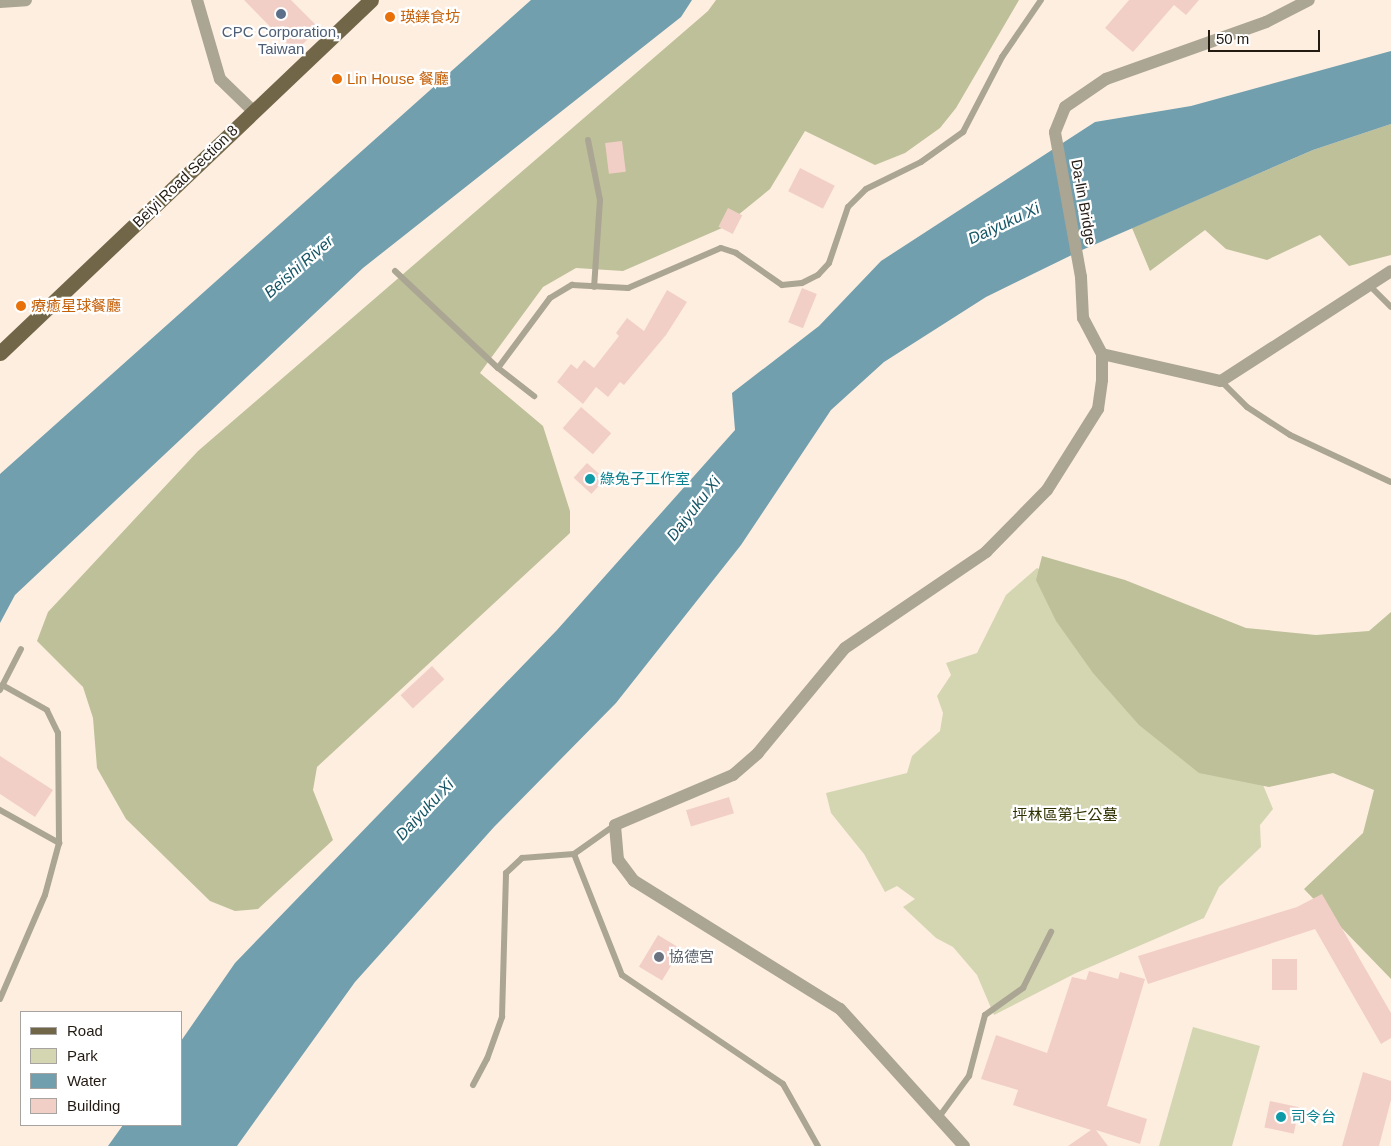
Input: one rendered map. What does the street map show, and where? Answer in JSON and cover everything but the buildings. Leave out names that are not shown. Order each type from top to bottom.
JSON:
[{"type":"main road","name":"Beiyi Road Section 8","points":[[0,353],[371,0]]},
{"type":"street","points":[[0,2],[26,0]]},
{"type":"street","points":[[198,0],[220,78],[254,112]]},
{"type":"street","name":"Da-lin Bridge","points":[[1102,354],[1083,318],[1081,277],[1055,132],[1065,107],[1106,79],[1266,22],[1309,0]]},
{"type":"street","points":[[964,1146],[840,1009],[634,881],[618,860],[615,826],[733,776],[758,753],[845,648],[986,552],[1019,522],[1047,490],[1098,409],[1102,354],[1222,381],[1368,284],[1391,271]]},
{"type":"lane","points":[[498,368],[550,298],[572,285],[628,288],[721,248],[736,253],[782,285],[802,283],[818,276],[829,262],[848,207],[866,189],[921,162],[964,132],[1002,57],[1042,0]]},
{"type":"lane","points":[[588,140],[600,200],[594,287]]},
{"type":"lane","points":[[395,271],[498,368],[534,396]]},
{"type":"lane","points":[[1368,284],[1391,307]]},
{"type":"lane","points":[[1222,381],[1247,406],[1290,435],[1391,482]]},
{"type":"lane","points":[[0,999],[45,895],[59,842],[58,733],[47,710],[1,688],[20,649]]},
{"type":"lane","points":[[0,810],[59,842]]},
{"type":"lane","points":[[473,1085],[488,1059],[502,1017],[506,873],[522,858],[574,854],[615,826]]},
{"type":"lane","points":[[574,854],[622,975],[783,1084],[818,1146]]},
{"type":"lane","points":[[939,1117],[969,1076],[985,1015],[1023,988],[1051,932]]},
{"type":"green space","points":[[716,0],[1019,0],[956,108],[940,128],[905,153],[875,165],[805,131],[770,189],[722,228],[623,271],[576,268],[543,287],[480,373],[543,426],[570,511],[570,533],[317,767],[313,790],[333,840],[258,909],[235,911],[210,901],[126,819],[97,768],[93,718],[83,687],[37,641],[48,612],[198,451],[708,11]]},
{"type":"green space","points":[[1391,124],[1391,255],[1349,266],[1320,235],[1267,260],[1226,249],[1205,230],[1150,271],[1132,228],[1313,150]]},
{"type":"green space","points":[[1042,556],[1125,580],[1246,628],[1316,635],[1369,631],[1391,612],[1391,979],[1304,889],[1363,833],[1374,790],[1333,773],[1269,787],[1199,773],[1139,725],[1093,673],[1056,621],[1036,580]]},
{"type":"green space","name":"坪林區第七公墓","points":[[1037,568],[1055,577],[1256,768],[1273,809],[1260,825],[1261,847],[1219,887],[1204,918],[1076,973],[994,1015],[977,975],[953,947],[936,938],[903,907],[915,899],[897,886],[885,892],[864,854],[831,813],[826,793],[907,773],[912,756],[940,731],[943,713],[937,696],[951,675],[946,663],[977,653],[1006,595]]},
{"type":"green space","points":[[1193,1027],[1260,1046],[1232,1146],[1159,1146]]},
{"type":"water","name":"Beishi River","points":[[531,0],[692,0],[681,17],[363,268],[15,595],[0,623],[0,474]]},
{"type":"water","name":"Daiyuku Xi","points":[[1391,51],[1391,124],[1313,150],[1082,250],[986,297],[884,362],[831,410],[741,545],[616,703],[494,827],[355,982],[237,1146],[108,1146],[122,1126],[182,1126],[182,1040],[235,963],[557,630],[735,430],[732,393],[819,326],[881,261],[1095,122],[1191,106]]},
{"type":"place","name":"CPC Corporation, Taiwan","points":[[281,14]]},
{"type":"place","name":"瑛鎂食坊","points":[[390,17]]},
{"type":"place","name":"Lin House 餐廳","points":[[337,79]]},
{"type":"place","name":"療癒星球餐廳","points":[[21,306]]},
{"type":"place","name":"綠兔子工作室","points":[[590,479]]},
{"type":"place","name":"協德宮","points":[[659,957]]},
{"type":"place","name":"司令台","points":[[1281,1117]]}]
